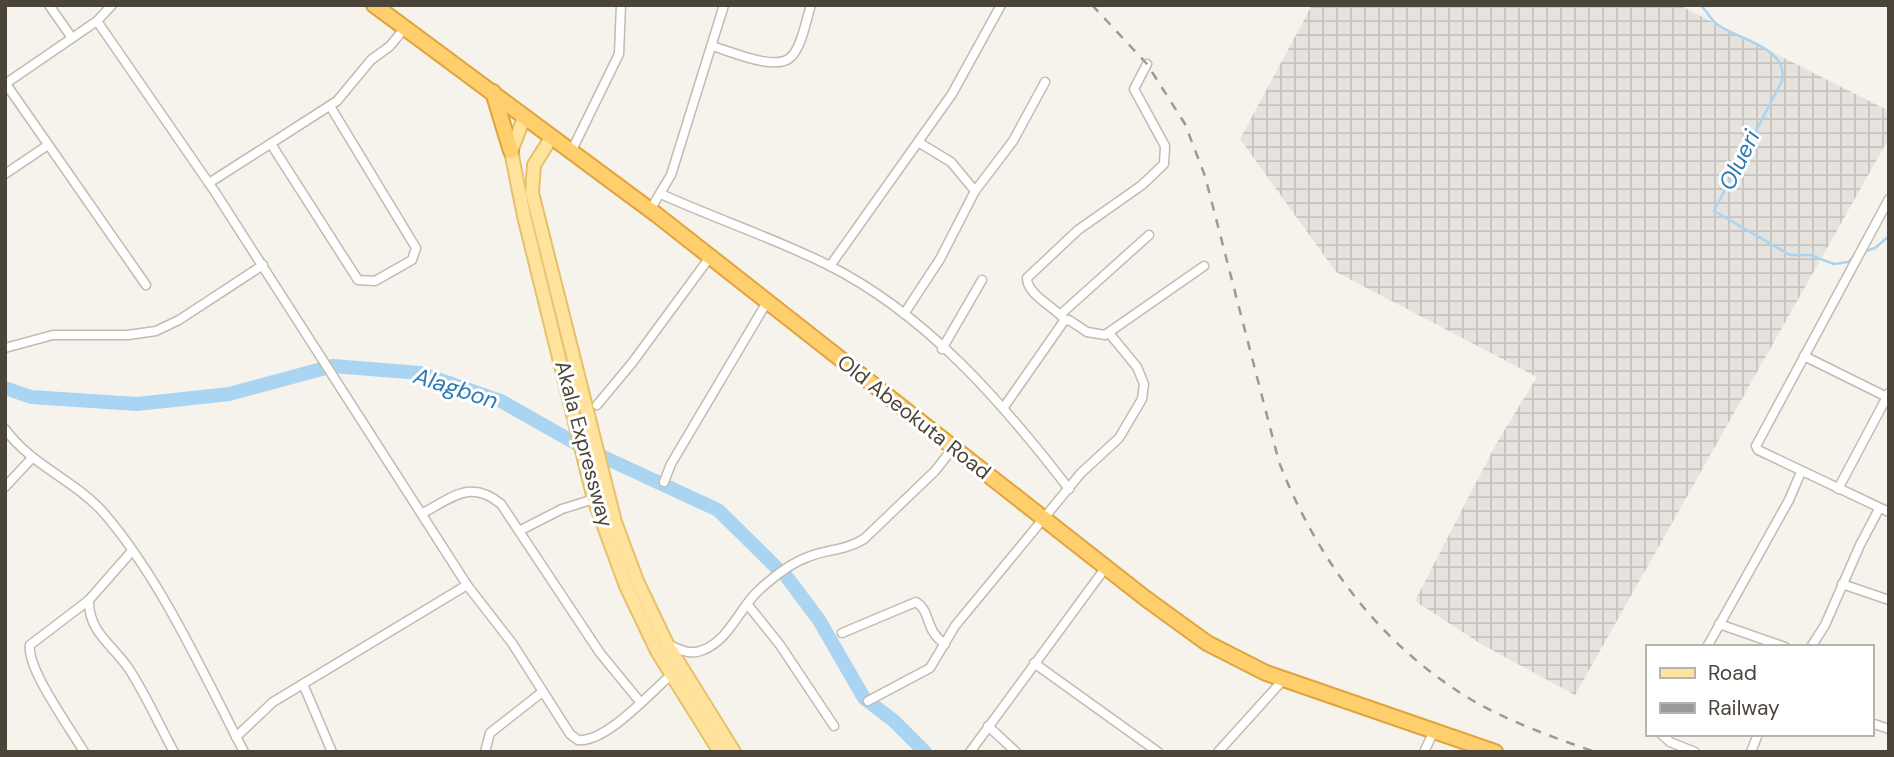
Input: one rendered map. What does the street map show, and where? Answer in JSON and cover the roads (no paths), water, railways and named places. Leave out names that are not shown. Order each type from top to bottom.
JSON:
[{"type":"highway","name":"Old Abeokuta Road","points":[[374,5],[650,210],[1207,643],[1283,680],[1495,752]]},
{"type":"highway","points":[[493,92],[511,150]]},
{"type":"main road","points":[[511,150],[524,118]]},
{"type":"main road","name":"Akala Expressway","points":[[551,138],[534,166],[532,193],[593,465],[671,675],[720,752]]},
{"type":"main road","name":"Akala Expressway","points":[[511,150],[524,216],[587,437]]},
{"type":"main road","name":"Akala Expressway","points":[[593,465],[594,499],[625,586],[662,647],[734,752]]},
{"type":"street","points":[[49,5],[72,38]]},
{"type":"street","points":[[112,5],[97,21],[6,84],[146,285]]},
{"type":"street","points":[[570,152],[619,54],[621,5]]},
{"type":"street","points":[[650,210],[671,175],[724,5]]},
{"type":"street","points":[[712,46],[764,61],[783,62],[793,54],[811,5]]},
{"type":"street","points":[[830,266],[952,94],[1001,5]]},
{"type":"street","points":[[97,21],[209,183],[467,585],[512,643],[560,722],[581,741],[619,720],[671,675]]},
{"type":"street","points":[[209,183],[330,106],[404,29]]},
{"type":"street","points":[[1147,64],[1134,89],[1165,146],[1165,160],[1142,186],[1078,230],[1027,278],[1031,291],[1063,317],[1094,334],[1109,333],[1204,266]]},
{"type":"street","points":[[904,314],[940,259],[975,191],[1013,141],[1045,82]]},
{"type":"street","points":[[271,145],[358,279],[375,281],[412,260],[416,247],[330,106]]},
{"type":"street","points":[[918,142],[951,162],[975,191]]},
{"type":"street","points":[[5,174],[48,145]]},
{"type":"street","points":[[661,194],[830,266],[904,314],[1004,407],[1069,489]]},
{"type":"street","points":[[1812,645],[1825,625],[1842,584],[1884,511],[1801,472],[1758,450],[1756,446],[1856,266],[1866,240],[1889,199]]},
{"type":"street","points":[[1004,407],[1063,317],[1149,235]]},
{"type":"street","points":[[597,405],[632,363],[710,257]]},
{"type":"street","points":[[5,348],[52,335],[128,335],[156,331],[179,320],[263,265]]},
{"type":"street","points":[[942,349],[982,280]]},
{"type":"street","points":[[664,481],[671,464],[767,302]]},
{"type":"street","points":[[868,701],[926,672],[955,626],[1081,473],[1114,444],[1142,399],[1142,374],[1109,333]]},
{"type":"street","points":[[1804,356],[1888,395],[1838,489]]},
{"type":"street","points":[[5,429],[32,458],[100,509],[132,551],[181,631],[244,752]]},
{"type":"street","points":[[662,647],[694,653],[705,650],[724,635],[758,591],[793,565],[808,556],[850,548],[864,539],[935,471],[953,448]]},
{"type":"street","points":[[5,487],[32,458]]},
{"type":"street","points":[[1708,645],[1801,472]]},
{"type":"street","points":[[423,513],[461,493],[482,491],[501,504],[600,653],[641,703]]},
{"type":"street","points":[[519,531],[562,509],[594,499]]},
{"type":"street","points":[[84,752],[48,693],[29,651],[32,640],[45,635],[89,600],[132,551]]},
{"type":"street","points":[[970,752],[1106,567]]},
{"type":"street","points":[[1842,584],[1889,600]]},
{"type":"street","points":[[236,737],[273,702],[467,585]]},
{"type":"street","points":[[89,600],[89,613],[96,630],[128,668],[174,752]]},
{"type":"street","points":[[842,633],[916,602],[922,606],[933,637],[945,645]]},
{"type":"street","points":[[748,605],[780,645],[834,726]]},
{"type":"street","points":[[1719,624],[1779,645]]},
{"type":"street","points":[[1034,663],[1158,752]]},
{"type":"street","points":[[1218,752],[1283,680]]},
{"type":"street","points":[[303,684],[332,752]]},
{"type":"street","points":[[485,752],[485,741],[490,733],[541,693]]},
{"type":"street","points":[[988,726],[1016,752]]},
{"type":"street","points":[[1424,752],[1434,731]]},
{"type":"street","points":[[1663,736],[1670,742],[1695,752]]},
{"type":"waterway","name":"Olueri","points":[[1700,5],[1718,25],[1771,53],[1782,70],[1782,81],[1714,211],[1790,255],[1810,255],[1834,264],[1848,262],[1854,257]]},
{"type":"waterway","name":"Olueri","points":[[1863,252],[1875,248],[1889,236]]},
{"type":"waterway","name":"Alagbon","points":[[5,388],[31,397],[137,404],[229,394],[333,366],[420,373],[501,401],[584,448],[718,510],[779,570]]},
{"type":"waterway","name":"Alagbon","points":[[786,576],[819,620],[864,698],[894,721],[925,752]]},
{"type":"railway","points":[[1092,5],[1147,64],[1185,124],[1205,176],[1279,462],[1309,528],[1328,559],[1348,588],[1396,642],[1453,688],[1504,717],[1595,752]]}]
